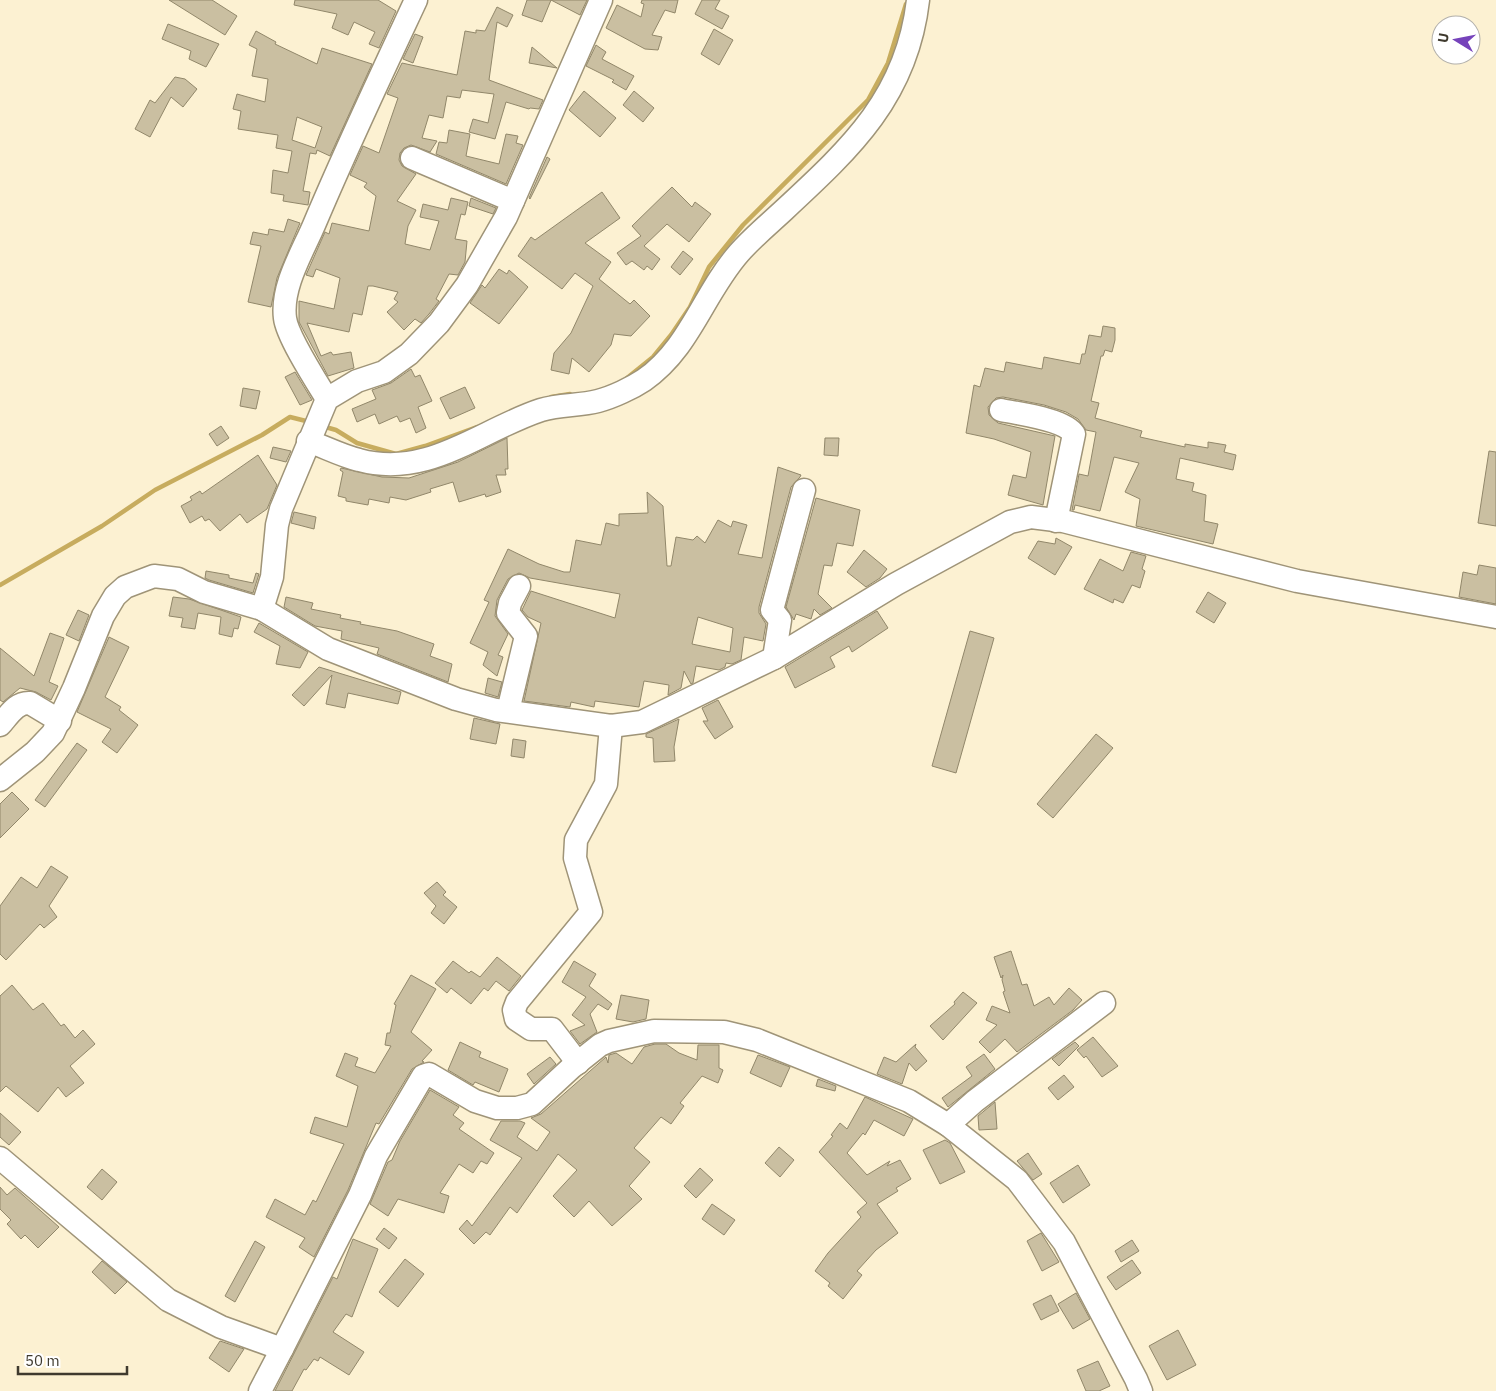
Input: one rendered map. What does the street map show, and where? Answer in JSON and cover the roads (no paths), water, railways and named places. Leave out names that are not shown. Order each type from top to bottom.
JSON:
[{"type":"street","points":[[325,402],[285,321],[286,299],[292,276],[341,160],[416,0]]},
{"type":"street","points":[[262,610],[272,577],[279,517],[325,402],[357,381],[384,372],[408,354],[439,323],[467,285],[513,201],[601,0]]},
{"type":"street","points":[[309,438],[360,461],[384,464],[421,462],[442,456],[532,413],[555,406],[598,401],[643,381],[670,359],[692,329],[724,272],[739,252],[839,158],[876,113],[898,76],[909,52],[918,0]]},
{"type":"street","points":[[412,158],[513,201]]},
{"type":"street","points":[[1001,410],[1060,424],[1071,429],[1074,434],[1056,521]]},
{"type":"street","points":[[774,658],[780,620],[772,610],[804,490]]},
{"type":"street","points":[[0,780],[35,752],[53,733],[60,721],[103,616],[115,596],[125,587],[154,576],[172,578],[204,592],[262,610],[328,649],[456,699],[508,711],[611,726],[650,718],[774,658],[896,584],[1010,522],[1031,517],[1056,521],[1297,581],[1496,617]]},
{"type":"street","points":[[508,711],[525,643],[523,630],[508,613],[510,603],[520,586]]},
{"type":"street","points":[[0,725],[14,709],[25,703],[60,721]]},
{"type":"street","points":[[578,1063],[558,1033],[548,1028],[531,1029],[516,1019],[514,1010],[518,1002],[591,912],[576,858],[576,840],[606,784],[611,726]]},
{"type":"street","points":[[948,1125],[975,1101],[1104,1003]]},
{"type":"street","points":[[260,1391],[360,1195],[376,1156],[423,1076],[429,1074],[438,1078],[475,1101],[497,1108],[517,1108],[532,1104],[600,1045],[609,1041],[654,1031],[724,1032],[757,1040],[909,1101],[948,1125],[1017,1180],[1064,1242],[1141,1391]]},
{"type":"street","points":[[0,1158],[168,1300],[221,1327],[282,1350]]},
{"type":"waterway","points":[[627,378],[653,357],[671,335],[690,307],[709,267],[743,225],[868,100],[888,63],[906,4]]},
{"type":"waterway","points":[[551,397],[570,394]]},
{"type":"waterway","points":[[0,585],[102,526],[155,490],[262,435],[290,417],[310,422]]},
{"type":"waterway","points":[[322,426],[336,430],[357,443],[396,454],[425,446],[477,427]]}]
